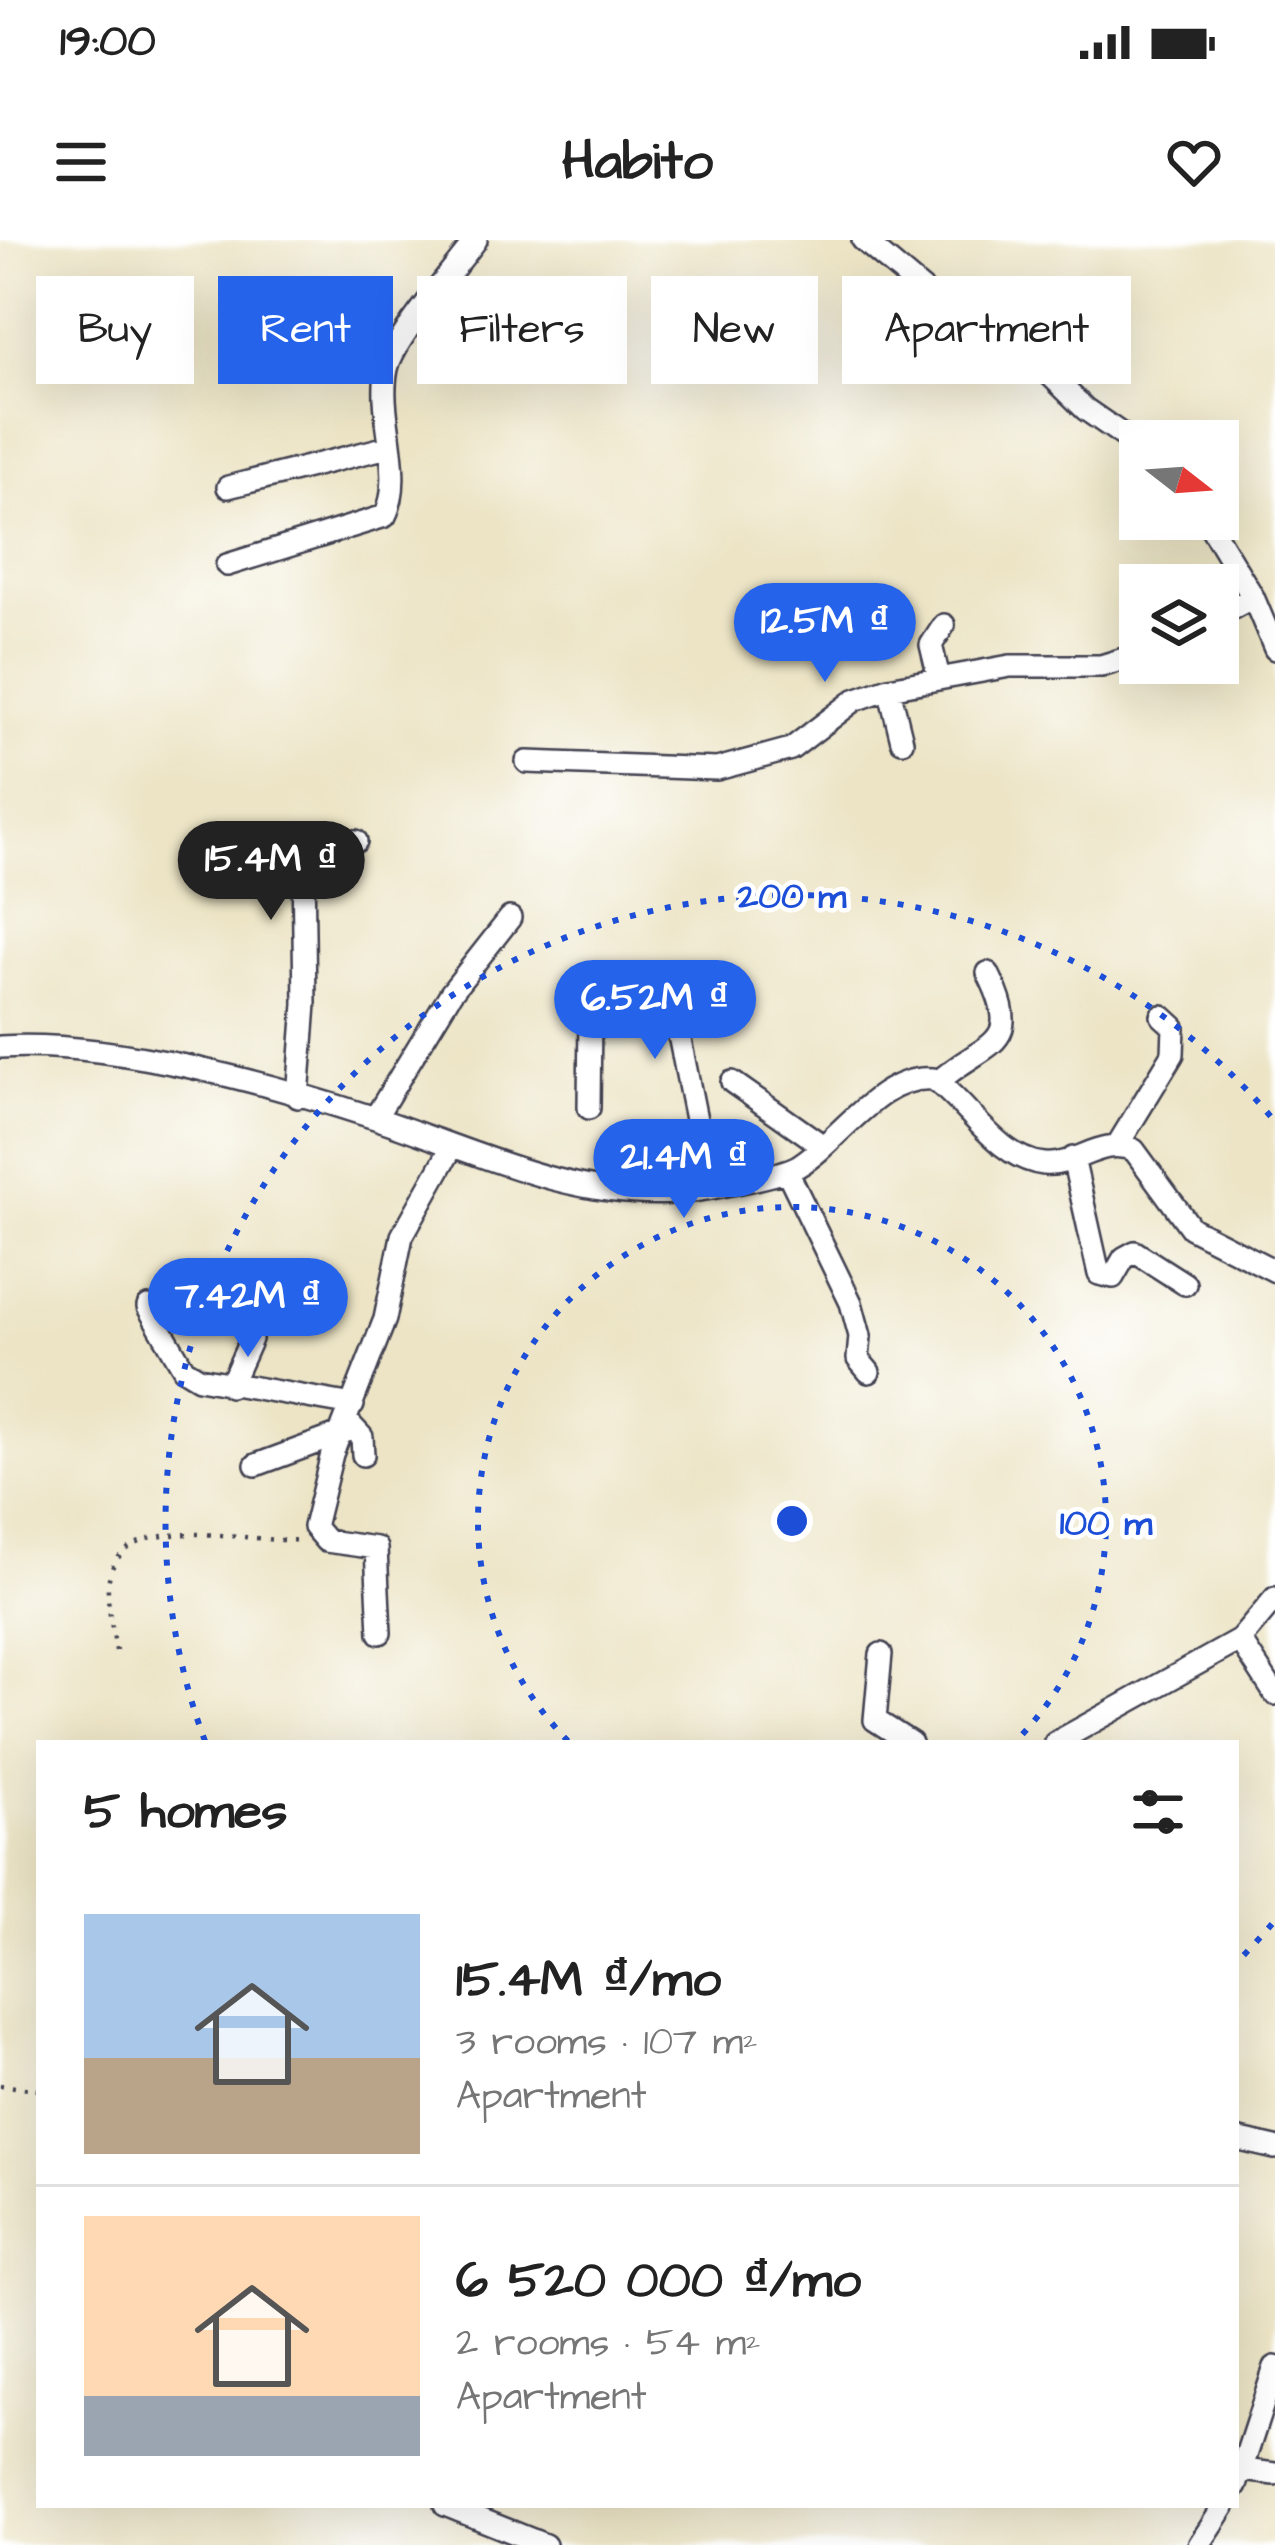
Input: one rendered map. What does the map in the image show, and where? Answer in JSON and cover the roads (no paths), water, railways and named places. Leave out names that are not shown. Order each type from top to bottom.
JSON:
[{"type":"street","points":[[227,566],[385,516],[391,496],[388,364],[476,240]]},
{"type":"street","points":[[862,240],[938,303],[1035,360],[1085,409],[1119,432]]},
{"type":"street","points":[[228,488],[388,447]]},
{"type":"street","points":[[1219,540],[1253,597],[1275,650]]},
{"type":"street","points":[[1239,605],[1253,597]]},
{"type":"street","points":[[939,678],[931,645],[944,625]]},
{"type":"street","points":[[527,762],[691,770],[765,759],[791,749],[855,700],[890,688],[1010,665],[1101,666],[1119,660]]},
{"type":"street","points":[[890,688],[902,742]]},
{"type":"street","points":[[298,1097],[305,1004],[299,926],[303,864],[318,841],[356,841]]},
{"type":"street","points":[[376,1118],[451,992],[510,918]]},
{"type":"street","points":[[938,1082],[987,1051],[1005,1029],[1006,1016],[988,973]]},
{"type":"street","points":[[589,1108],[590,1015],[658,1007],[673,1019],[680,1040],[709,1184]]},
{"type":"street","points":[[1117,1146],[1173,1054],[1174,1027],[1162,1016]]},
{"type":"street","points":[[0,1047],[94,1050],[376,1118],[571,1184],[666,1193],[788,1171],[896,1087],[921,1078],[938,1082],[1020,1157],[1046,1164],[1117,1146],[1137,1154],[1175,1214],[1191,1228],[1275,1271]]},
{"type":"street","points":[[732,1082],[823,1146]]},
{"type":"street","points":[[380,1633],[376,1548],[326,1541],[314,1527],[318,1495],[385,1319],[402,1236],[452,1147]]},
{"type":"street","points":[[1073,1158],[1099,1274],[1113,1277],[1124,1258],[1135,1252],[1185,1284]]},
{"type":"street","points":[[788,1171],[851,1303],[860,1336],[858,1359],[868,1372]]},
{"type":"street","points":[[148,1307],[184,1369],[348,1420],[365,1443],[363,1455]]},
{"type":"street","points":[[230,1386],[251,1339]]},
{"type":"street","points":[[256,1465],[348,1420]]},
{"type":"street","points":[[1059,1740],[1240,1640],[1275,1598]]},
{"type":"street","points":[[1240,1640],[1275,1694]]},
{"type":"street","points":[[881,1654],[875,1720],[906,1740]]},
{"type":"street","points":[[1239,2140],[1275,2148]]},
{"type":"street","points":[[1275,2367],[1240,2478],[1275,2474]]},
{"type":"street","points":[[452,2508],[545,2545]]},
{"type":"street","points":[[1198,2545],[1223,2508]]}]
